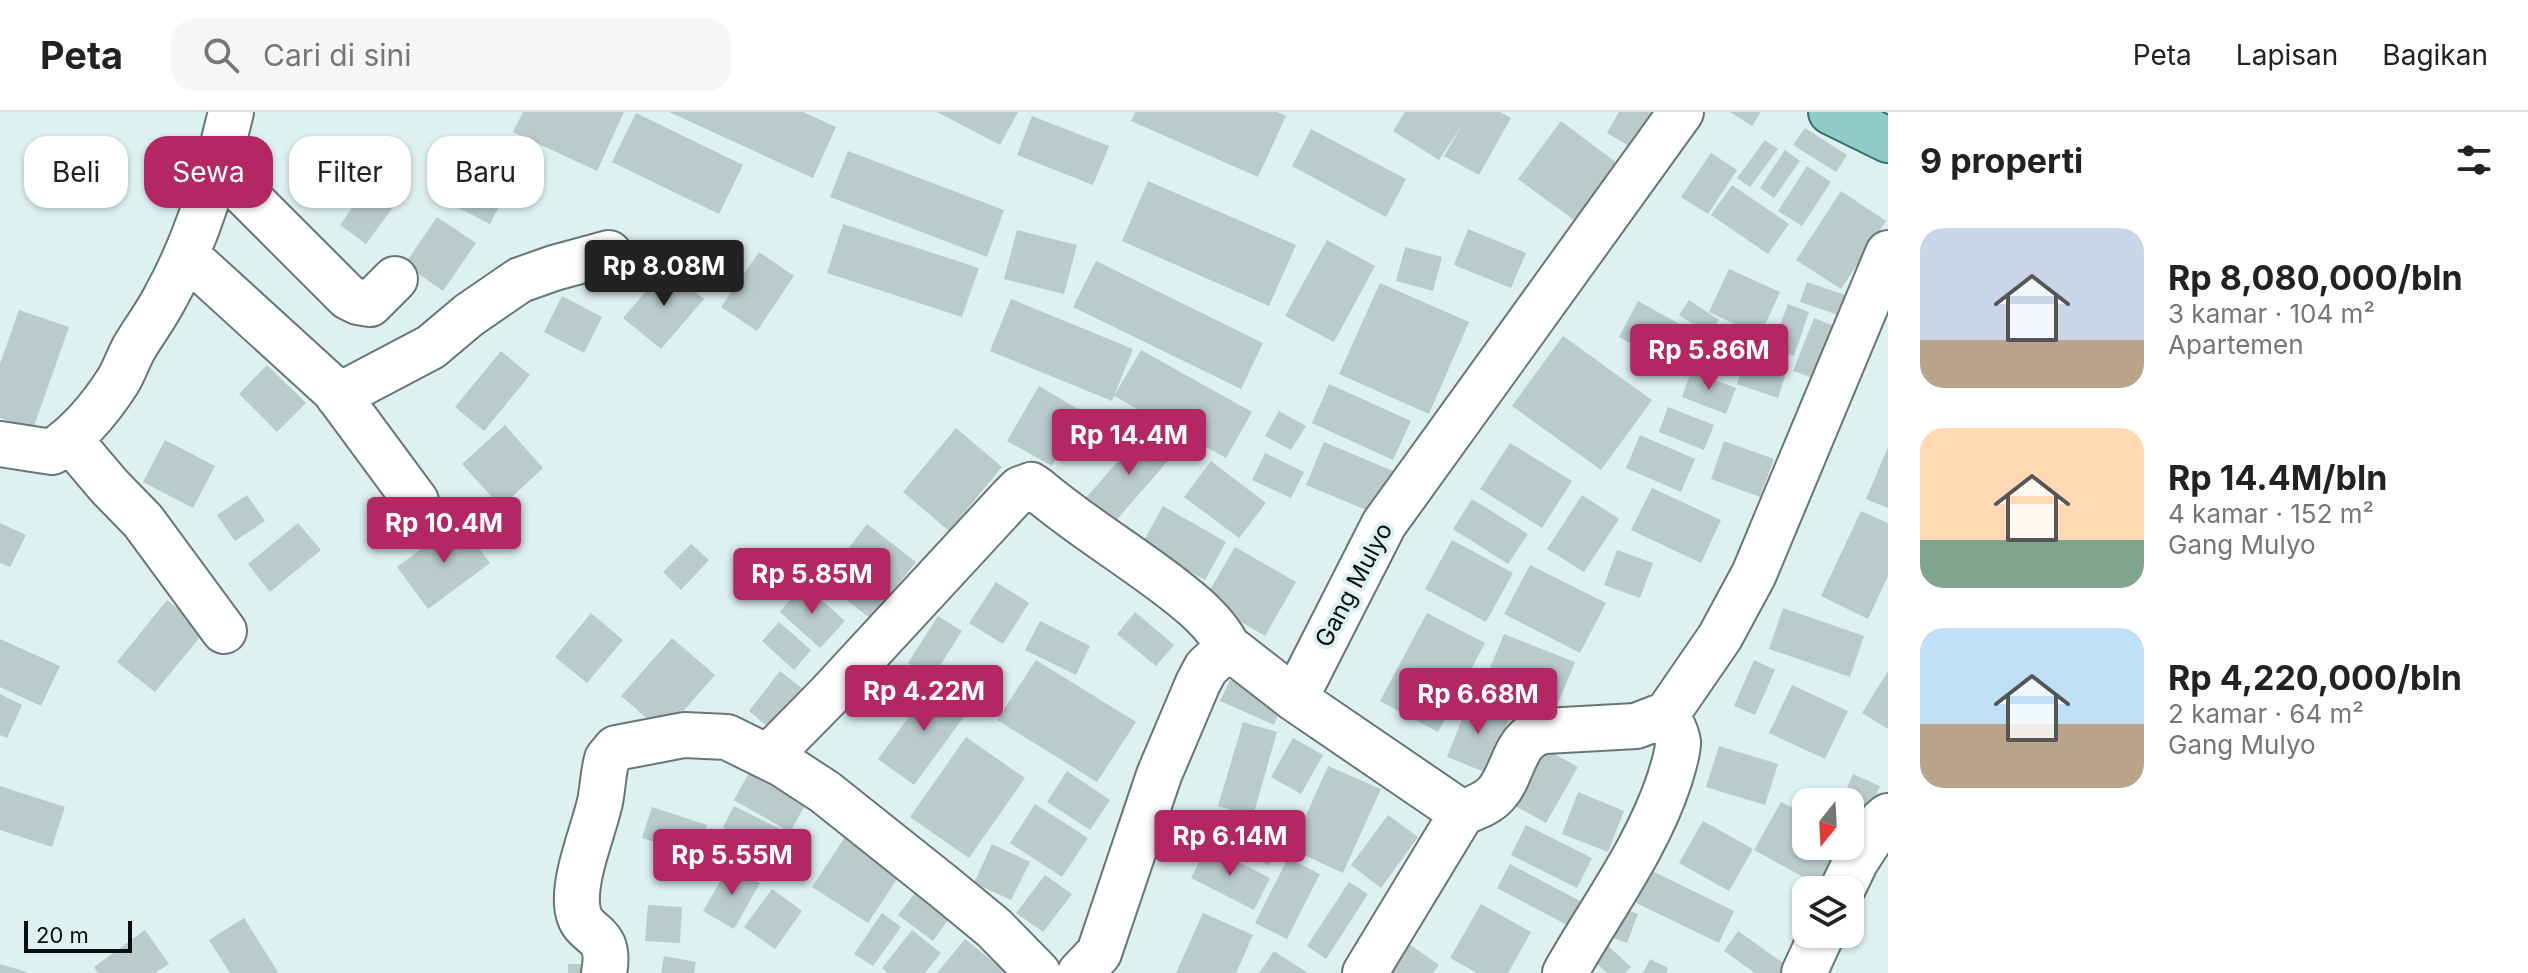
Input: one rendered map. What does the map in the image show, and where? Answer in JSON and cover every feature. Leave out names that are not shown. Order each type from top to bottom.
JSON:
[{"type":"main road","points":[[1831,112],[1888,140]]},
{"type":"street","points":[[225,136],[231,112]]},
{"type":"street","name":"Gang Mulyo","points":[[1295,699],[1384,524],[1681,112]]},
{"type":"street","points":[[0,444],[52,452],[81,428],[119,380],[165,298],[186,255],[203,208]]},
{"type":"street","points":[[259,208],[348,297],[370,304],[395,279]]},
{"type":"street","points":[[338,396],[431,347],[469,315],[520,280],[609,253]]},
{"type":"street","points":[[1365,973],[1462,813],[1487,802],[1498,793],[1525,739],[1535,733],[1636,726],[1667,714],[1720,637],[1754,574],[1888,253]]},
{"type":"street","points":[[186,255],[334,390],[416,501]]},
{"type":"street","points":[[81,428],[109,486],[143,521],[224,631]]},
{"type":"street","points":[[768,757],[1012,497],[1031,485],[1189,601],[1222,635],[1228,647],[1295,699],[1462,813]]},
{"type":"street","points":[[1080,973],[1099,953],[1159,775],[1198,683],[1206,668],[1228,647]]},
{"type":"street","points":[[1565,973],[1659,812],[1678,744],[1667,714]]},
{"type":"street","points":[[604,973],[606,949],[580,919],[577,887],[600,802],[605,766],[610,753],[616,748],[684,735],[727,737],[768,757],[825,792],[994,928],[1038,973]]},
{"type":"street","points":[[1849,876],[1888,816]]},
{"type":"street","points":[[1804,973],[1816,948]]},
{"type":"building","points":[[523,112],[624,112],[597,171],[544,146],[544,136],[522,136],[513,132]]},
{"type":"building","points":[[669,112],[803,112],[836,127],[813,178]]},
{"type":"building","points":[[937,112],[1018,112],[1000,145]]},
{"type":"building","points":[[1135,112],[1277,112],[1286,116],[1258,177],[1131,121]]},
{"type":"building","points":[[1405,112],[1500,112],[1511,118],[1479,175],[1444,156],[1464,122],[1439,160],[1393,131]]},
{"type":"building","points":[[1619,112],[1665,112],[1641,153],[1607,133]]},
{"type":"building","points":[[1730,112],[1761,112],[1752,126]]},
{"type":"building","points":[[636,113],[743,165],[719,214],[612,162]]},
{"type":"building","points":[[1032,116],[1109,146],[1093,185],[1017,155]]},
{"type":"building","points":[[1561,121],[1617,163],[1574,220],[1518,179]]},
{"type":"building","points":[[1805,128],[1847,155],[1836,172],[1793,145]]},
{"type":"building","points":[[1311,129],[1406,179],[1386,217],[1292,166]]},
{"type":"building","points":[[1765,140],[1778,149],[1750,187],[1737,178]]},
{"type":"building","points":[[1785,150],[1800,161],[1774,198],[1760,188]]},
{"type":"building","points":[[848,151],[1004,210],[987,257],[830,197]]},
{"type":"building","points":[[1711,153],[1737,170],[1708,214],[1681,197]]},
{"type":"building","points":[[1807,166],[1831,182],[1802,226],[1778,211]]},
{"type":"building","points":[[1148,181],[1296,245],[1269,306],[1122,241]]},
{"type":"building","points":[[1732,185],[1789,224],[1768,254],[1711,215]]},
{"type":"building","points":[[1841,191],[1886,221],[1841,289],[1796,260]]},
{"type":"building","points":[[352,208],[392,208],[366,244],[340,225]]},
{"type":"building","points":[[459,208],[498,208],[490,224]]},
{"type":"building","points":[[437,217],[476,243],[443,291],[405,264]]},
{"type":"building","points":[[843,224],[979,268],[962,317],[827,273]]},
{"type":"building","points":[[1468,229],[1526,253],[1511,288],[1454,265]]},
{"type":"building","points":[[1017,230],[1077,245],[1064,294],[1004,279]]},
{"type":"building","points":[[1327,240],[1375,266],[1334,342],[1285,316]]},
{"type":"building","points":[[1405,247],[1442,257],[1433,291],[1396,281]]},
{"type":"building","points":[[759,252],[794,276],[757,331],[721,307]]},
{"type":"building","points":[[1096,261],[1263,343],[1241,389],[1073,307]]},
{"type":"building","points":[[666,268],[704,299],[661,349],[623,318]]},
{"type":"building","points":[[1729,269],[1780,292],[1760,336],[1709,312]]},
{"type":"building","points":[[1807,282],[1854,298],[1847,318],[1800,302]]},
{"type":"building","points":[[1380,283],[1469,322],[1429,414],[1339,374]]},
{"type":"building","points":[[562,296],[602,317],[584,353],[544,332]]},
{"type":"building","points":[[1011,299],[1133,349],[1112,401],[990,351]]},
{"type":"building","points":[[1689,300],[1719,320],[1709,335],[1679,315]]},
{"type":"building","points":[[1638,301],[1703,337],[1683,372],[1619,337]]},
{"type":"building","points":[[1788,304],[1809,312],[1794,356],[1771,349]]},
{"type":"building","points":[[19,310],[69,327],[33,429],[0,418],[0,364]]},
{"type":"building","points":[[1814,318],[1845,330],[1824,382],[1793,371]]},
{"type":"building","points":[[1563,336],[1652,400],[1601,470],[1512,406]]},
{"type":"building","points":[[1141,350],[1252,412],[1226,458],[1114,396]]},
{"type":"building","points":[[501,351],[530,375],[484,431],[455,407]]},
{"type":"building","points":[[1747,354],[1788,367],[1778,398],[1737,384]]},
{"type":"building","points":[[267,365],[306,403],[277,432],[239,394]]},
{"type":"building","points":[[1691,371],[1736,388],[1726,414],[1682,397]]},
{"type":"building","points":[[1329,384],[1411,421],[1393,460],[1312,423]]},
{"type":"building","points":[[1039,386],[1083,412],[1052,466],[1007,441]]},
{"type":"building","points":[[1668,407],[1714,425],[1704,450],[1659,432]]},
{"type":"building","points":[[1279,411],[1306,426],[1291,450],[1265,436]]},
{"type":"building","points":[[505,425],[543,468],[501,507],[462,464]]},
{"type":"building","points":[[956,428],[1002,467],[949,531],[903,492]]},
{"type":"building","points":[[1146,429],[1174,454],[1112,525],[1084,500]]},
{"type":"building","points":[[1640,435],[1695,459],[1681,492],[1626,468]]},
{"type":"building","points":[[165,440],[215,466],[193,508],[143,482]]},
{"type":"building","points":[[1724,441],[1774,459],[1760,497],[1711,479]]},
{"type":"building","points":[[1324,442],[1393,471],[1376,514],[1306,485]]},
{"type":"building","points":[[1510,443],[1572,481],[1542,528],[1480,489]]},
{"type":"building","points":[[1888,447],[1888,508],[1866,499]]},
{"type":"building","points":[[1265,453],[1304,472],[1291,498],[1252,480]]},
{"type":"building","points":[[1211,461],[1266,503],[1239,538],[1184,497]]},
{"type":"building","points":[[1652,488],[1721,520],[1701,563],[1631,530]]},
{"type":"building","points":[[247,495],[265,521],[235,541],[217,515]]},
{"type":"building","points":[[1582,495],[1619,519],[1584,572],[1547,549]]},
{"type":"building","points":[[1472,499],[1528,534],[1508,564],[1453,529]]},
{"type":"building","points":[[1163,506],[1226,542],[1205,580],[1142,544]]},
{"type":"building","points":[[1861,511],[1888,523],[1888,576],[1868,619],[1821,596]]},
{"type":"building","points":[[459,521],[490,563],[428,609],[397,567]]},
{"type":"building","points":[[0,523],[26,535],[10,567],[0,563]]},
{"type":"building","points":[[298,523],[321,550],[270,592],[248,564]]},
{"type":"building","points":[[867,524],[916,562],[871,619],[823,582]]},
{"type":"building","points":[[1452,540],[1513,573],[1486,622],[1425,589]]},
{"type":"building","points":[[691,544],[709,560],[681,590],[663,572]]},
{"type":"building","points":[[1235,547],[1296,582],[1265,636],[1204,600]]},
{"type":"building","points":[[1617,550],[1653,563],[1640,598],[1604,585]]},
{"type":"building","points":[[1530,565],[1606,603],[1580,653],[1504,614]]},
{"type":"building","points":[[996,582],[1029,603],[1003,644],[969,623]]},
{"type":"building","points":[[804,584],[845,621],[820,648],[780,612]]},
{"type":"building","points":[[167,600],[205,631],[155,692],[117,662]]},
{"type":"building","points":[[1783,608],[1864,636],[1850,677],[1769,649]]},
{"type":"building","points":[[1135,612],[1174,645],[1156,666],[1117,634]]},
{"type":"building","points":[[591,613],[623,640],[587,683],[555,657]]},
{"type":"building","points":[[1427,613],[1485,643],[1438,732],[1380,701]]},
{"type":"building","points":[[938,616],[962,631],[932,678],[908,663]]},
{"type":"building","points":[[1040,621],[1090,646],[1076,675],[1025,650]]},
{"type":"building","points":[[779,622],[811,650],[794,670],[762,641]]},
{"type":"building","points":[[1504,634],[1575,662],[1554,713],[1483,685]]},
{"type":"building","points":[[672,638],[715,675],[664,733],[621,696]]},
{"type":"building","points":[[0,639],[60,666],[41,706],[0,687]]},
{"type":"building","points":[[1036,660],[1136,722],[1097,782],[997,720]]},
{"type":"building","points":[[1754,660],[1775,670],[1755,715],[1734,706]]},
{"type":"building","points":[[780,671],[803,689],[772,730],[749,711]]},
{"type":"building","points":[[1888,671],[1888,729],[1862,713]]},
{"type":"building","points":[[1230,680],[1283,704],[1274,725],[1220,701]]},
{"type":"building","points":[[935,681],[971,707],[914,785],[878,759]]},
{"type":"building","points":[[1792,685],[1848,711],[1825,759],[1769,733]]},
{"type":"building","points":[[0,694],[22,705],[7,738],[0,735]]},
{"type":"building","points":[[1470,699],[1510,716],[1487,773],[1447,757]]},
{"type":"building","points":[[1243,722],[1277,732],[1253,816],[1218,806]]},
{"type":"building","points":[[966,737],[1025,778],[969,858],[910,817]]},
{"type":"building","points":[[1293,738],[1323,755],[1301,794],[1271,777]]},
{"type":"building","points":[[1540,746],[1578,767],[1546,823],[1508,802]]},
{"type":"building","points":[[1719,746],[1778,764],[1765,805],[1706,787]]},
{"type":"building","points":[[756,760],[813,791],[790,832],[734,800]]},
{"type":"building","points":[[1328,766],[1381,789],[1343,873],[1291,849]]},
{"type":"building","points":[[1067,771],[1110,800],[1090,830],[1047,802]]},
{"type":"building","points":[[1853,774],[1880,786],[1864,823],[1864,788],[1847,788]]},
{"type":"building","points":[[0,786],[65,807],[52,847],[0,830]]},
{"type":"building","points":[[1578,792],[1624,811],[1608,852],[1562,834]]},
{"type":"building","points":[[1781,802],[1792,808],[1792,860],[1843,860],[1834,876],[1801,876],[1754,850]]},
{"type":"building","points":[[1035,804],[1088,838],[1062,877],[1010,843]]},
{"type":"building","points":[[734,806],[794,836],[782,858],[723,827]]},
{"type":"building","points":[[652,807],[707,825],[697,856],[642,838]]},
{"type":"building","points":[[1388,815],[1418,837],[1381,888],[1351,865]]},
{"type":"building","points":[[1703,821],[1753,849],[1729,891],[1679,863]]},
{"type":"building","points":[[1220,824],[1277,848],[1269,865],[1212,842]]},
{"type":"building","points":[[1526,825],[1592,858],[1577,888],[1511,855]]},
{"type":"building","points":[[723,831],[776,861],[764,882],[711,852]]},
{"type":"building","points":[[845,837],[901,873],[868,923],[812,887]]},
{"type":"building","points":[[992,844],[1030,862],[1011,900],[974,883]]},
{"type":"building","points":[[1207,846],[1270,878],[1254,910],[1191,878]]},
{"type":"building","points":[[1288,858],[1320,874],[1287,939],[1255,923]]},
{"type":"building","points":[[1510,864],[1580,901],[1567,925],[1497,888]]},
{"type":"building","points":[[729,866],[760,883],[734,929],[703,911]]},
{"type":"building","points":[[1646,868],[1734,911],[1719,943],[1630,900]]},
{"type":"building","points":[[1045,875],[1072,894],[1043,932],[1016,913]]},
{"type":"building","points":[[1349,882],[1368,894],[1326,959],[1307,946]]},
{"type":"building","points":[[921,885],[955,910],[933,941],[898,915]]},
{"type":"building","points":[[772,889],[802,911],[775,949],[744,927]]},
{"type":"building","points":[[1481,904],[1531,932],[1508,973],[1477,973],[1450,958]]},
{"type":"building","points":[[648,905],[682,907],[680,943],[645,941]]},
{"type":"building","points":[[1620,907],[1638,914],[1627,943],[1610,937]]},
{"type":"building","points":[[882,913],[901,927],[873,966],[854,954]]},
{"type":"building","points":[[1203,913],[1253,935],[1236,973],[1176,973]]},
{"type":"building","points":[[244,918],[278,972],[230,973],[209,940]]},
{"type":"building","points":[[145,930],[169,964],[155,973],[98,973],[94,967]]},
{"type":"building","points":[[912,930],[941,953],[925,973],[888,973],[882,968]]},
{"type":"building","points":[[1738,931],[1793,970],[1790,973],[1755,973],[1724,951]]},
{"type":"building","points":[[965,939],[1007,973],[937,973]]},
{"type":"building","points":[[1406,942],[1439,965],[1433,973],[1386,973]]},
{"type":"building","points":[[1607,945],[1631,967],[1625,973],[1607,973],[1593,960]]},
{"type":"building","points":[[1274,951],[1308,973],[1259,973]]},
{"type":"building","points":[[664,956],[696,962],[694,973],[661,973]]},
{"type":"building","points":[[1650,959],[1668,968],[1666,973],[1643,973]]},
{"type":"building","points":[[0,964],[27,972],[0,973]]},
{"type":"building","points":[[568,964],[588,964],[588,973],[568,973]]}]
